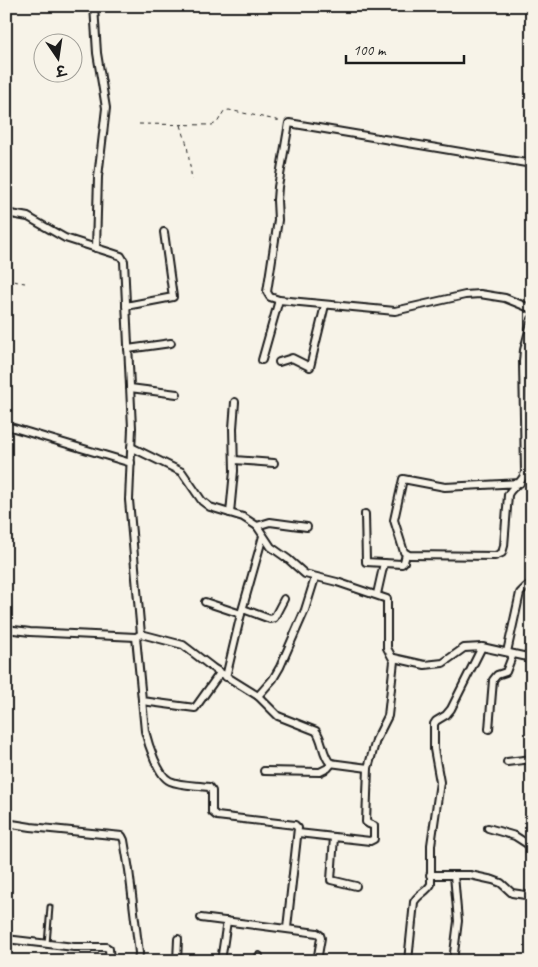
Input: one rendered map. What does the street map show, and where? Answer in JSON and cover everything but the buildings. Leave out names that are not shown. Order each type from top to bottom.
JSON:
[{"type":"street","points":[[94,6],[97,53],[106,108],[99,162],[96,248]]},
{"type":"street","points":[[532,164],[289,123],[278,187],[278,220],[266,292],[268,296],[279,300],[395,311],[465,295],[480,294],[505,298],[532,309]]},
{"type":"street","points":[[6,213],[28,217],[65,238],[121,256],[124,261],[132,428],[129,500],[142,701],[147,740],[162,774],[167,779],[209,787],[212,791],[212,812],[217,816],[295,825],[298,828],[287,928]]},
{"type":"street","points":[[126,306],[173,297],[164,232]]},
{"type":"street","points":[[262,360],[279,300]]},
{"type":"street","points":[[280,362],[292,358],[309,367],[312,366],[325,305]]},
{"type":"street","points":[[406,554],[499,555],[502,553],[508,495],[523,480],[525,472],[523,362],[532,319]]},
{"type":"street","points":[[128,349],[171,342]]},
{"type":"street","points":[[130,388],[177,394]]},
{"type":"street","points":[[230,513],[234,460],[233,428],[235,402]]},
{"type":"street","points":[[7,426],[131,463]]},
{"type":"street","points":[[132,447],[177,468],[186,475],[210,507],[243,517],[257,526],[275,550],[305,574],[377,594],[388,601],[387,648],[394,658],[388,716],[376,740],[368,768],[366,822],[374,826],[374,839],[370,842],[298,833]]},
{"type":"street","points":[[234,460],[274,463]]},
{"type":"street","points":[[365,514],[366,560],[368,562],[402,564],[406,554],[394,523],[403,479],[444,487],[520,483]]},
{"type":"street","points":[[257,526],[270,522],[307,527]]},
{"type":"street","points":[[142,701],[195,708],[223,675],[263,536]]},
{"type":"street","points":[[377,594],[384,563]]},
{"type":"street","points":[[258,696],[273,679],[280,667],[305,610],[315,578]]},
{"type":"street","points":[[489,729],[493,680],[497,675],[506,672],[520,593],[526,587],[532,586]]},
{"type":"street","points":[[205,602],[270,619],[274,618],[284,599]]},
{"type":"street","points":[[6,629],[30,632],[139,635],[183,645],[223,675],[258,696],[278,716],[317,732],[327,760],[332,764],[368,768]]},
{"type":"street","points":[[394,658],[426,665],[443,663],[464,648],[482,647],[532,658]]},
{"type":"street","points":[[408,961],[414,902],[417,897],[430,887],[430,845],[440,782],[434,749],[434,724],[451,709],[482,647]]},
{"type":"street","points":[[507,762],[532,760]]},
{"type":"street","points":[[264,771],[324,772],[332,764]]},
{"type":"street","points":[[6,823],[122,836],[129,870],[139,953],[138,961]]},
{"type":"street","points":[[488,828],[514,836],[532,846]]},
{"type":"street","points":[[334,837],[331,880],[356,886]]},
{"type":"street","points":[[430,875],[470,875],[493,880],[512,893],[532,896]]},
{"type":"street","points":[[453,961],[458,921],[454,875]]},
{"type":"street","points":[[201,918],[287,928],[320,934],[317,961]]},
{"type":"street","points":[[221,961],[227,921]]},
{"type":"street","points":[[6,939],[74,947],[106,946],[109,949],[110,961]]},
{"type":"street","points":[[177,961],[178,939]]},
{"type":"lane","points":[[47,944],[50,907]]},
{"type":"path","points":[[139,124],[215,124],[224,111],[229,110],[289,123]]},
{"type":"path","points":[[181,125],[187,145],[192,180]]},
{"type":"path","points":[[6,280],[25,284]]}]
